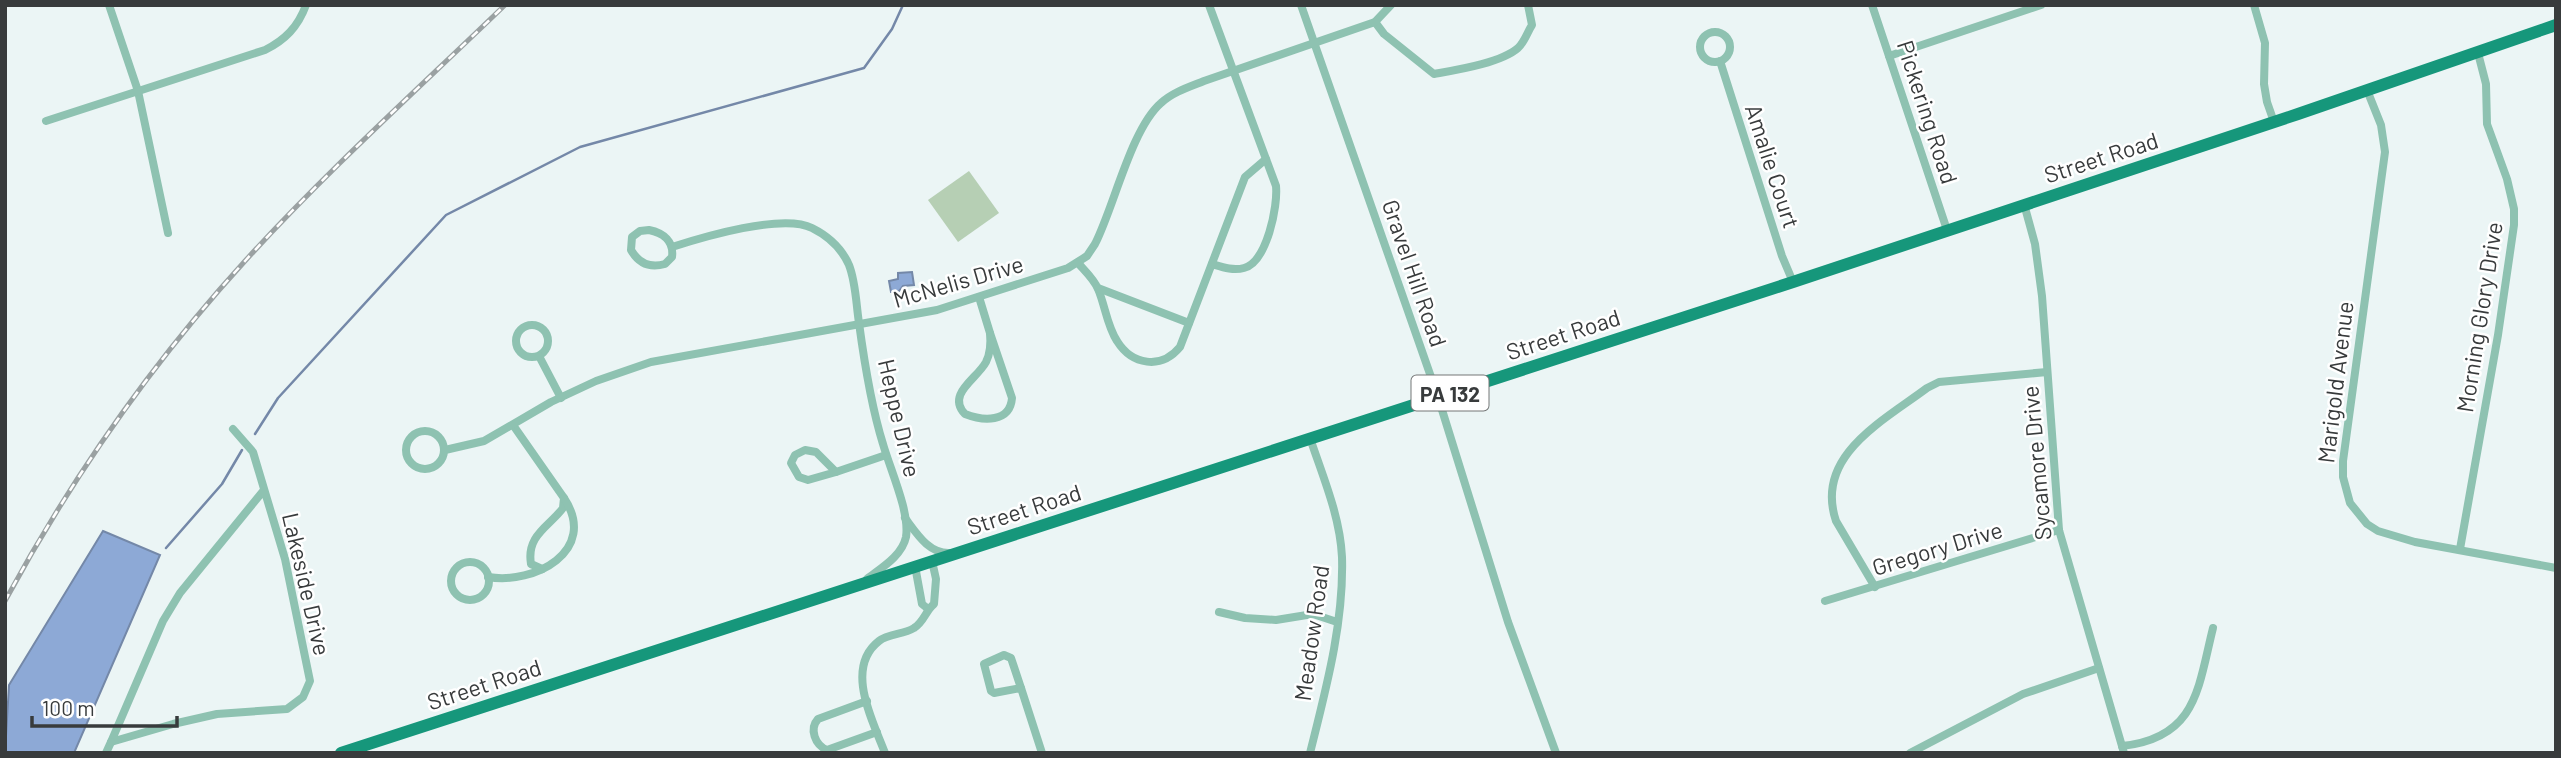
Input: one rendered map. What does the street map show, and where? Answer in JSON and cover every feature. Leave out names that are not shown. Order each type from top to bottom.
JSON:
[{"type":"main road","name":"Street Road","points":[[341,753],[1793,282],[2556,25]]},
{"type":"street","points":[[109,5],[138,91],[168,233]]},
{"type":"street","points":[[46,121],[265,50],[278,43],[298,23],[306,5]]},
{"type":"street","points":[[1209,5],[1277,196],[1262,252],[1246,268],[1226,268],[1212,264]]},
{"type":"street","name":"Gravel Hill Road","points":[[1301,5],[1438,397],[1508,622],[1556,753]]},
{"type":"street","points":[[1266,159],[1245,177],[1180,347],[1174,354],[1158,362],[1140,361],[1117,342],[1098,288],[1078,263],[1087,256],[1101,233],[1144,124],[1152,113],[1177,92],[1375,22],[1391,5]]},
{"type":"street","points":[[1375,22],[1384,34],[1434,74],[1464,69],[1518,48],[1532,25],[1528,5]]},
{"type":"street","name":"Pickering Road","points":[[1872,5],[1947,230]]},
{"type":"street","points":[[1889,56],[2041,5]]},
{"type":"street","points":[[2255,5],[2267,58],[2264,84],[2274,122]]},
{"type":"street","name":"Morning Glory Drive","points":[[2460,549],[2514,225],[2514,209],[2507,179],[2487,124],[2486,84],[2478,52]]},
{"type":"street","name":"Amalie Court","points":[[1720,61],[1782,256],[1793,282]]},
{"type":"street","name":"Marigold Avenue","points":[[2367,90],[2384,136],[2385,163],[2343,461],[2344,485],[2350,503],[2357,514],[2378,531],[2394,537],[2556,568]]},
{"type":"street","name":"Sycamore Drive","points":[[2024,204],[2038,264],[2059,530],[2123,749]]},
{"type":"street","name":"Heppe Drive","points":[[672,247],[709,235],[794,223],[811,227],[835,244],[844,256],[853,278],[859,326],[886,454],[905,518],[906,536],[898,552],[859,585]]},
{"type":"street","points":[[649,230],[665,236],[672,247],[669,261],[657,266],[649,265],[634,255],[630,244],[636,233],[649,230]]},
{"type":"street","name":"McNelis Drive","points":[[445,450],[484,441],[596,381],[651,362],[937,310],[1078,263]]},
{"type":"street","points":[[1098,288],[1189,323]]},
{"type":"street","points":[[979,297],[1012,398],[1009,411],[1001,418],[965,414],[958,402],[964,388],[986,360],[990,350],[990,333]]},
{"type":"street","points":[[526,326],[537,326],[546,332],[547,345],[540,356],[528,358],[516,347],[517,335],[526,326]]},
{"type":"street","points":[[540,356],[561,398]]},
{"type":"street","points":[[1875,587],[1832,510],[1836,468],[1848,450],[1927,388],[1939,382],[2048,372]]},
{"type":"street","points":[[488,577],[511,578],[542,569],[560,559],[573,537],[573,518],[564,498],[513,425]]},
{"type":"street","name":"Lakeside Drive","points":[[111,742],[213,715],[287,709],[303,697],[310,681],[285,559],[253,452],[233,429]]},
{"type":"street","points":[[420,432],[434,435],[444,445],[445,450],[440,463],[428,469],[414,465],[406,450],[411,438],[420,432]]},
{"type":"street","name":"Meadow Road","points":[[1310,438],[1330,498],[1342,556],[1331,662],[1310,753]]},
{"type":"street","points":[[836,472],[811,450],[800,451],[791,463],[794,473],[804,480],[836,472],[886,454]]},
{"type":"street","name":"Lakeside Drive","points":[[106,753],[163,621],[180,593],[264,490]]},
{"type":"street","points":[[542,569],[532,565],[530,559],[534,542],[543,527],[563,508],[564,498]]},
{"type":"street","name":"Heppe Drive","points":[[905,518],[930,546],[941,553],[960,552]]},
{"type":"street","name":"Gregory Drive","points":[[1825,601],[2059,530]]},
{"type":"street","points":[[885,753],[867,701],[862,671],[869,651],[886,637],[914,628],[934,604],[936,579],[932,561]]},
{"type":"street","points":[[464,562],[476,563],[485,570],[488,577],[486,591],[475,598],[461,597],[453,587],[452,575],[464,562]]},
{"type":"street","points":[[915,566],[922,604],[928,608]]},
{"type":"street","points":[[1219,612],[1245,618],[1276,620],[1313,614],[1337,622]]},
{"type":"street","points":[[2123,749],[2156,737],[2181,720],[2190,708],[2199,689],[2213,628]]},
{"type":"street","points":[[1021,688],[994,693],[991,691],[984,664],[986,661],[1008,655],[1011,658],[1021,688],[1042,753]]},
{"type":"street","points":[[1910,753],[1925,749],[2023,694],[2099,668]]},
{"type":"street","points":[[867,701],[818,719],[814,723],[817,743],[827,750],[877,732]]},
{"type":"green space","points":[[969,171],[999,213],[958,242],[928,200]]},
{"type":"water","points":[[912,272],[914,285],[903,286],[899,291],[891,292],[889,281],[898,279],[898,273]]},
{"type":"water","points":[[103,531],[160,555],[74,753],[5,753],[9,685]]},
{"type":"waterway","points":[[255,434],[278,398],[446,215],[580,147],[864,68],[892,29],[903,5]]},
{"type":"waterway","points":[[166,548],[222,484],[242,450]]},
{"type":"railway","points":[[5,601],[57,511],[115,423],[211,300],[308,195],[505,5]]}]
